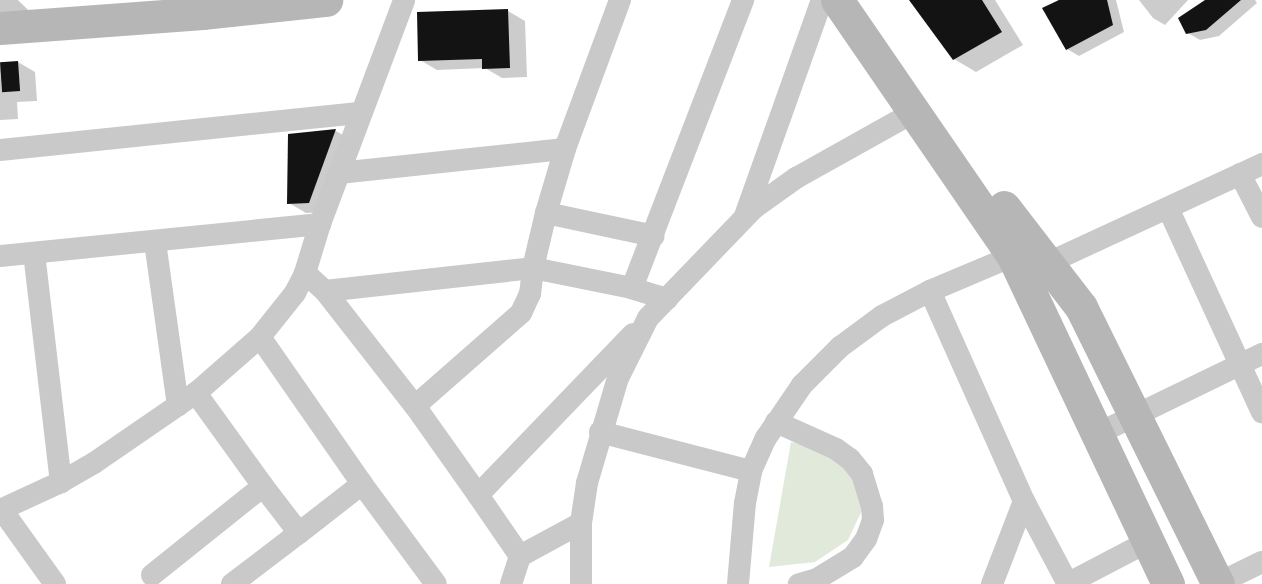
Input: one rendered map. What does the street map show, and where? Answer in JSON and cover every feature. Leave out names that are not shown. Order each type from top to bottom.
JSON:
[{"type":"street","points":[[2,0],[14,27],[201,6],[326,0]]},
{"type":"street","points":[[55,584],[1,510],[61,482],[94,463],[187,399],[260,337],[295,293],[305,273],[320,224],[404,0]]},
{"type":"street","points":[[415,406],[521,314],[530,294],[533,268],[546,213],[565,148],[620,0]]},
{"type":"street","points":[[632,288],[654,236],[743,0]]},
{"type":"street","points":[[743,220],[822,0]]},
{"type":"street","points":[[837,0],[937,145],[1028,264],[1081,307],[1217,584],[1262,562]]},
{"type":"street","points":[[478,495],[743,220],[796,178],[914,112]]},
{"type":"street","points":[[0,150],[361,113]]},
{"type":"street","points":[[339,173],[565,148]]},
{"type":"street","points":[[738,584],[745,503],[751,471],[776,422],[802,385],[840,347],[882,316],[930,291],[1028,264],[1168,208],[1262,164]]},
{"type":"street","points":[[1240,174],[1262,217]]},
{"type":"street","points":[[1168,208],[1262,412]]},
{"type":"street","points":[[546,213],[654,236]]},
{"type":"street","points":[[0,256],[320,224]]},
{"type":"street","points":[[155,242],[187,399],[263,486],[299,533]]},
{"type":"street","points":[[34,253],[61,482]]},
{"type":"street","points":[[1028,264],[1096,434],[1168,584]]},
{"type":"street","points":[[325,291],[533,268],[632,288],[666,299]]},
{"type":"street","points":[[305,273],[325,291],[415,406],[520,556]]},
{"type":"street","points":[[930,291],[1024,501],[1067,584],[1147,542]]},
{"type":"street","points":[[581,584],[581,523],[586,483],[618,378],[648,318]]},
{"type":"street","points":[[260,337],[427,581]]},
{"type":"street","points":[[1096,434],[1262,354]]},
{"type":"street","points":[[776,422],[836,449],[850,459],[862,474],[872,506],[873,520],[853,556],[817,579],[799,584]]},
{"type":"street","points":[[600,432],[751,471]]},
{"type":"street","points":[[232,584],[362,484]]},
{"type":"street","points":[[153,575],[263,486]]},
{"type":"street","points":[[992,584],[1024,501]]},
{"type":"street","points":[[511,584],[520,556],[581,523]]},
{"type":"shaded area","points":[[791,442],[828,450],[858,482],[863,508],[848,540],[815,562],[769,567]]},
{"type":"building","points":[[909,0],[982,0],[1002,32],[953,60]]},
{"type":"building","points":[[1059,0],[1107,0],[1113,25],[1066,50],[1042,8]]},
{"type":"building","points":[[1205,0],[1241,0],[1206,30],[1186,34],[1178,18]]},
{"type":"building","points":[[508,9],[510,68],[482,69],[482,59],[418,61],[417,12]]},
{"type":"building","points":[[18,61],[20,91],[2,92],[0,62]]},
{"type":"building","points":[[336,129],[309,203],[287,204],[288,134]]}]
